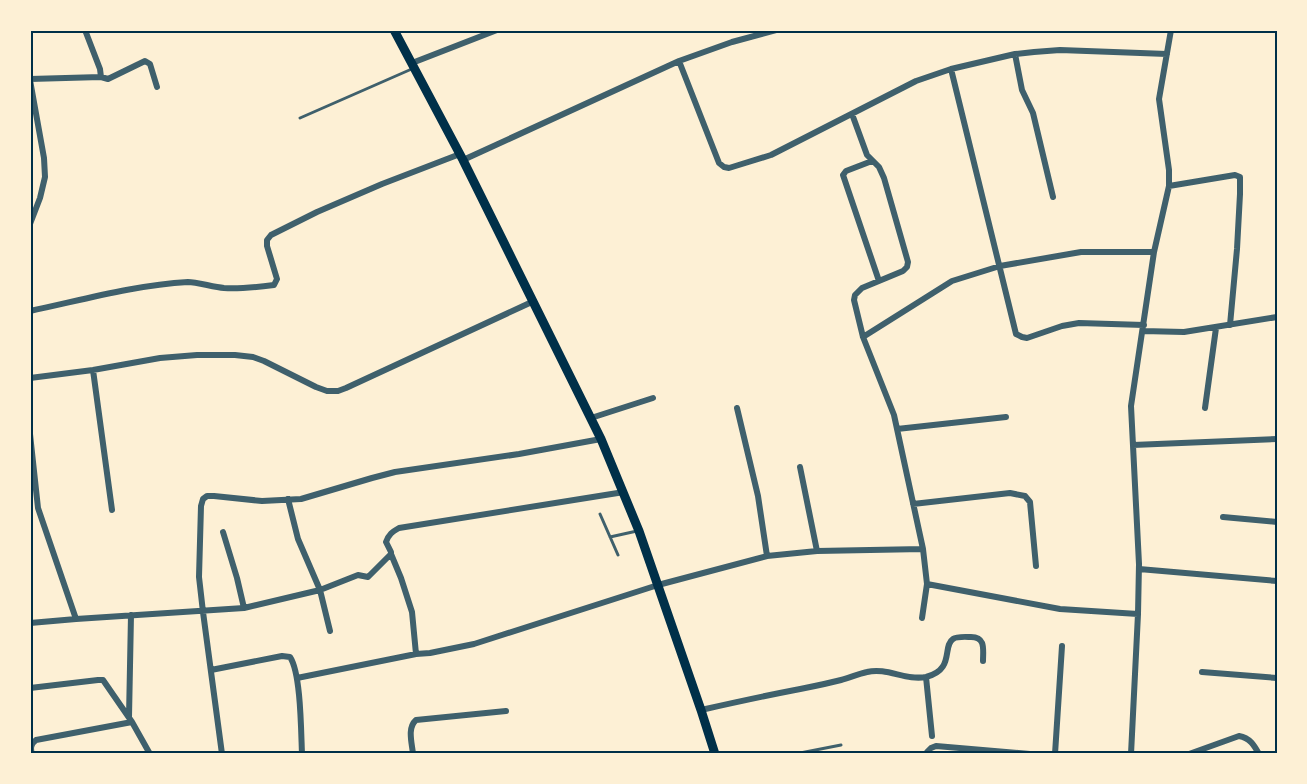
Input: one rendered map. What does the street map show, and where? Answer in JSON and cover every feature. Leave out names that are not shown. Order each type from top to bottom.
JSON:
[{"type":"highway","points":[[394,30],[462,157],[601,439],[639,531],[714,754]]},
{"type":"street","points":[[85,30],[101,77]]},
{"type":"street","points":[[413,66],[497,30]]},
{"type":"street","points":[[30,312],[127,291],[191,282],[225,288],[257,288],[274,285],[277,279],[267,246],[270,235],[371,189],[462,157],[679,61],[732,42],[776,30]]},
{"type":"street","points":[[1131,754],[1139,569],[1131,406],[1154,252],[1169,186],[1169,170],[1159,99],[1172,30]]},
{"type":"street","points":[[679,61],[719,163],[729,168],[771,155],[916,81],[951,69],[1015,54],[1060,50],[1167,54]]},
{"type":"street","points":[[1015,54],[1022,90],[1033,112],[1053,197]]},
{"type":"street","points":[[30,224],[45,177],[44,158],[30,79],[101,77],[108,79],[145,62],[150,64],[157,87]]},
{"type":"street","points":[[951,69],[1016,334],[1027,338],[1062,326],[1079,323],[1184,333],[1277,317]]},
{"type":"street","points":[[852,114],[865,150],[884,178],[908,262],[903,271],[862,288],[855,295],[854,305],[863,337],[890,403],[897,429],[923,549],[927,584],[922,618]]},
{"type":"street","points":[[872,161],[846,171],[843,176],[879,281]]},
{"type":"street","points":[[1169,186],[1235,175],[1240,177],[1238,249],[1230,325]]},
{"type":"street","points":[[863,337],[952,281],[1000,266],[1081,252],[1154,252]]},
{"type":"street","points":[[30,378],[159,358],[197,355],[245,356],[264,361],[316,387],[327,391],[338,391],[534,301]]},
{"type":"street","points":[[1205,408],[1216,328]]},
{"type":"street","points":[[93,370],[112,510]]},
{"type":"street","points":[[591,418],[653,398]]},
{"type":"street","points":[[737,408],[758,496],[767,556]]},
{"type":"street","points":[[897,429],[1006,417]]},
{"type":"street","points":[[30,434],[38,508],[76,618]]},
{"type":"street","points":[[222,754],[199,564],[202,498],[214,496],[262,501],[301,499],[395,472],[519,454],[601,439]]},
{"type":"street","points":[[1133,445],[1277,439]]},
{"type":"street","points":[[800,467],[817,551]]},
{"type":"street","points":[[416,654],[412,612],[386,542],[391,532],[399,528],[624,492]]},
{"type":"street","points":[[913,504],[1010,494],[1025,496],[1030,502],[1036,566]]},
{"type":"street","points":[[288,499],[298,539],[320,590],[330,631]]},
{"type":"street","points":[[1223,517],[1277,522]]},
{"type":"street","points":[[223,532],[244,608]]},
{"type":"street","points":[[297,678],[474,644],[658,585],[767,556],[817,551],[923,549]]},
{"type":"street","points":[[30,623],[244,608],[320,590],[358,575],[368,577],[391,554]]},
{"type":"street","points":[[1139,569],[1277,581]]},
{"type":"street","points":[[927,584],[1060,609],[1138,614]]},
{"type":"street","points":[[130,720],[131,615]]},
{"type":"street","points":[[701,710],[841,680],[867,672],[881,670],[916,678],[926,677],[937,673],[943,666],[950,642],[957,637],[980,638],[983,642],[983,661]]},
{"type":"street","points":[[1055,754],[1062,646]]},
{"type":"street","points":[[211,670],[290,657],[293,660],[297,678],[302,754]]},
{"type":"street","points":[[1202,672],[1277,678]]},
{"type":"street","points":[[926,677],[932,736]]},
{"type":"street","points":[[30,688],[103,680],[150,754]]},
{"type":"street","points":[[413,754],[411,728],[412,723],[416,720],[506,711]]},
{"type":"street","points":[[32,754],[30,747],[36,740],[130,720]]},
{"type":"street","points":[[1189,754],[1239,736],[1247,738],[1259,754]]},
{"type":"street","points":[[927,754],[931,748],[936,746],[1030,754]]},
{"type":"lane","points":[[300,118],[413,66]]},
{"type":"lane","points":[[600,514],[618,555]]},
{"type":"lane","points":[[610,537],[639,531]]},
{"type":"lane","points":[[795,754],[840,745]]}]
